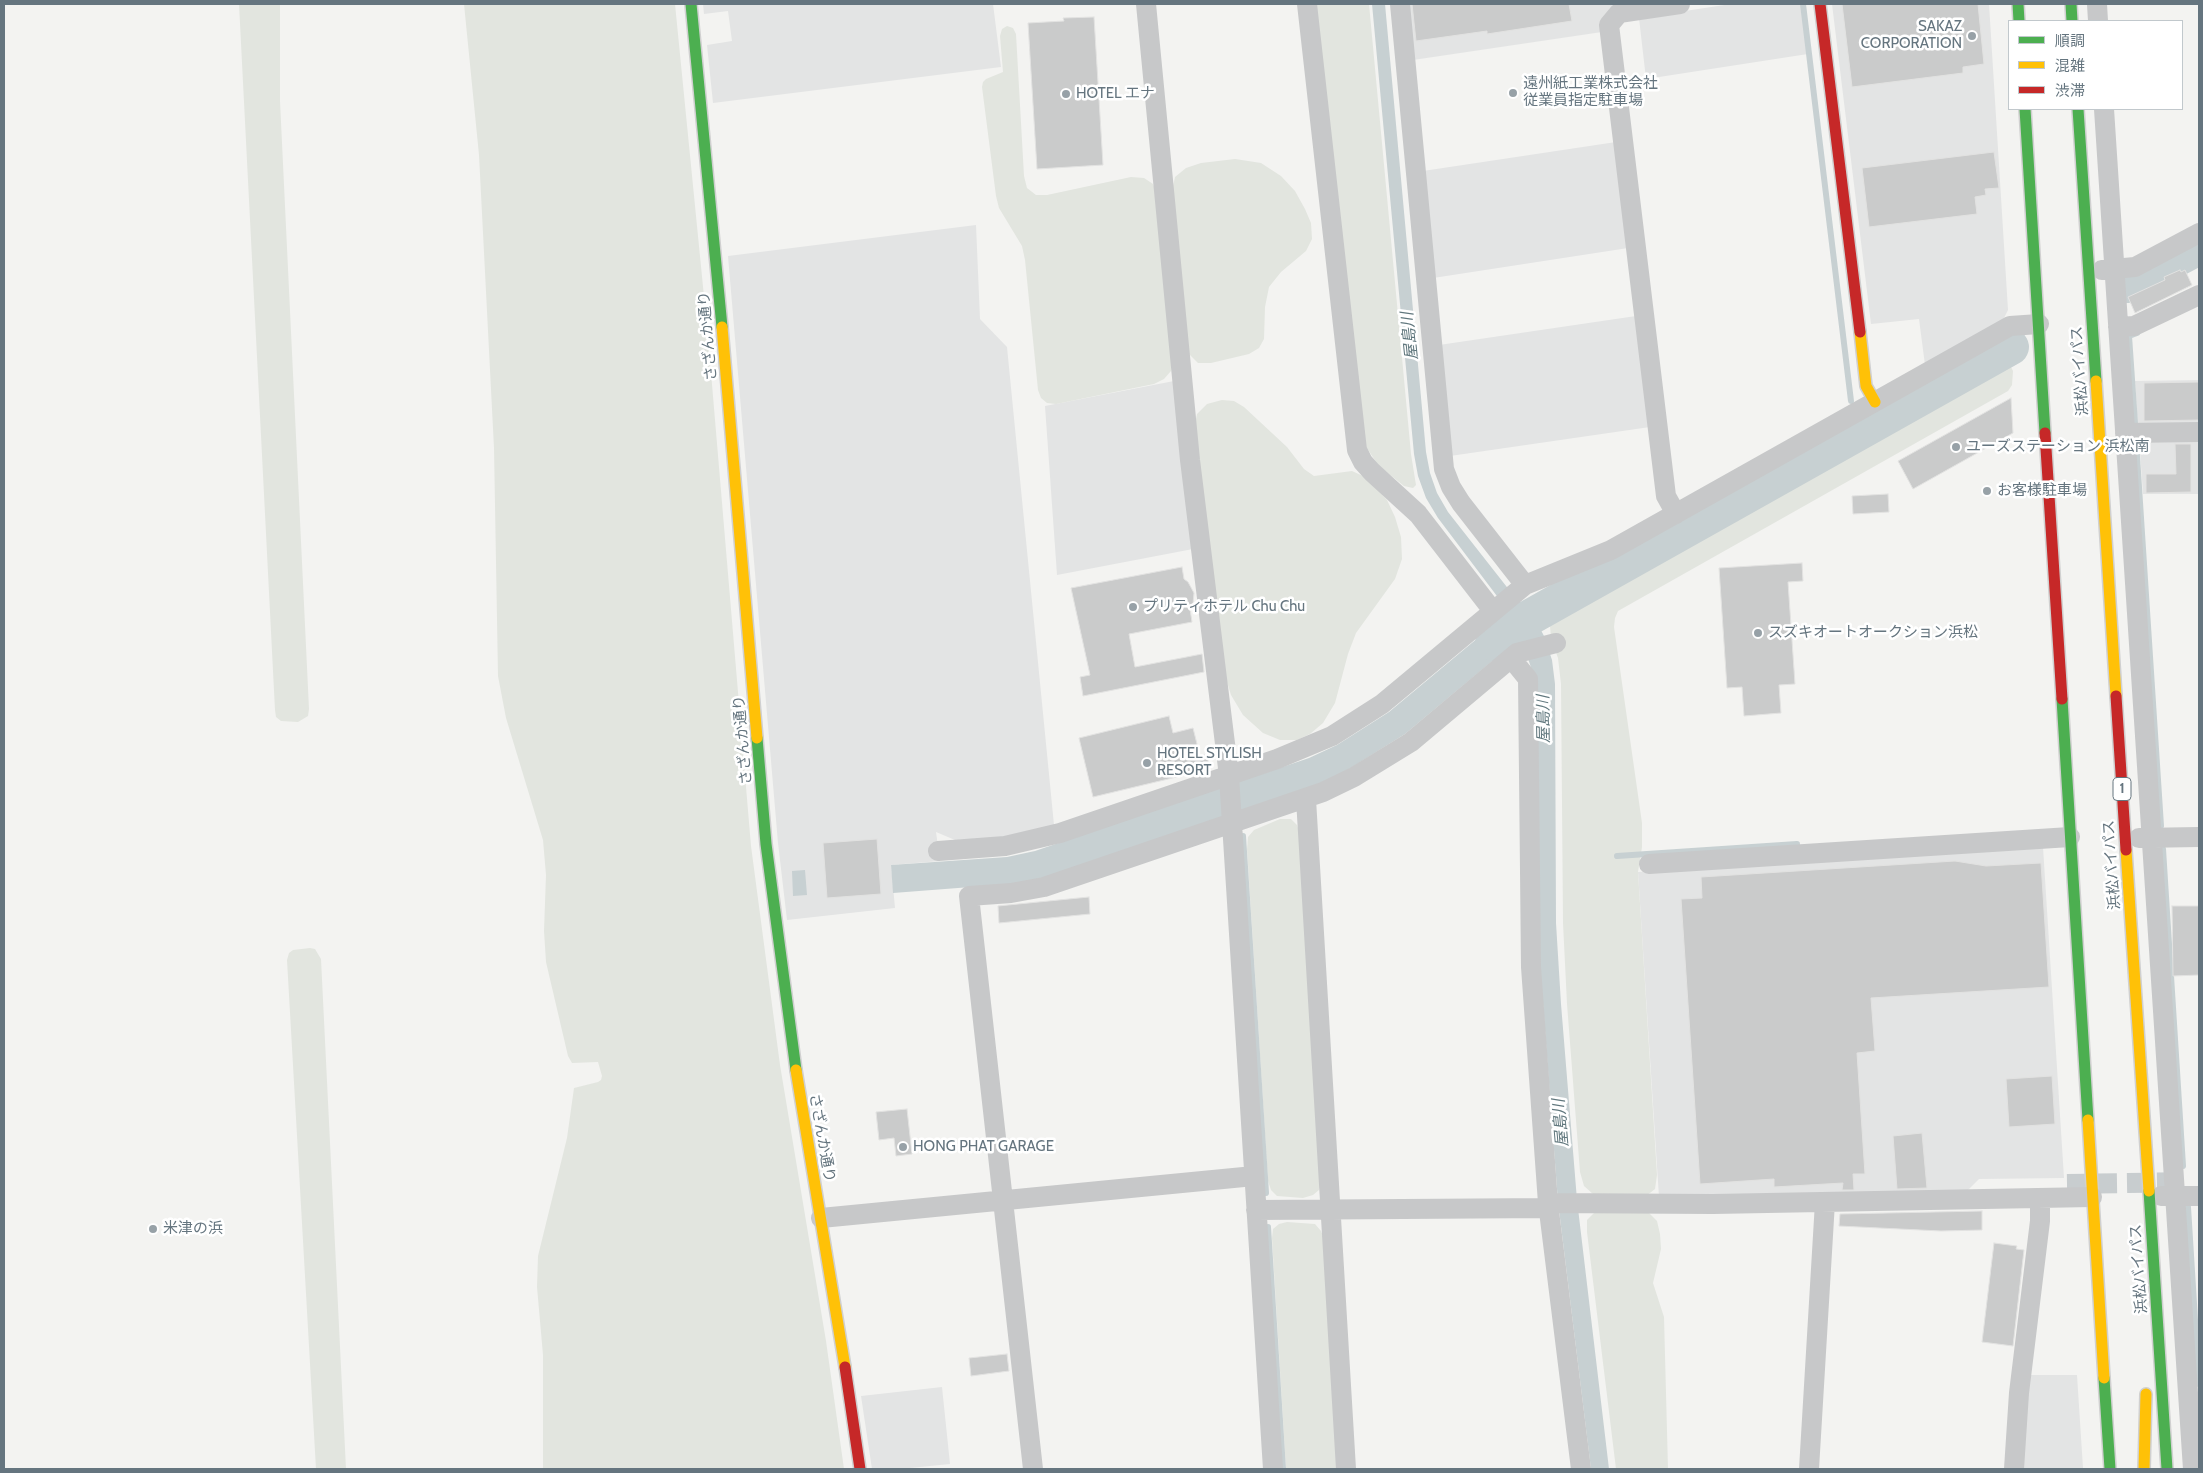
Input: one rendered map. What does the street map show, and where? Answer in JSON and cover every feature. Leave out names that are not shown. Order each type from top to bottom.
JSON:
[{"type":"main road","name":"さざんか通り","points":[[691,4],[724,344],[766,844],[793,1053],[860,1469]]},
{"type":"main road","points":[[1820,4],[1866,386],[1875,402]]},
{"type":"main road","points":[[2018,4],[2019,20]]},
{"type":"main road","points":[[2071,4],[2072,20]]},
{"type":"main road","points":[[2024,110],[2110,1469]]},
{"type":"main road","name":"浜松バイパス","points":[[2078,110],[2167,1469]]},
{"type":"main road","points":[[2148,1357],[2154,1280]]},
{"type":"main road","points":[[2144,1469],[2146,1386]]},
{"type":"street","points":[[1146,4],[1190,460],[1229,780],[1273,1469]]},
{"type":"street","points":[[1307,4],[1357,450],[1363,462],[1372,472],[1418,514],[1496,609]]},
{"type":"street","points":[[1400,4],[1444,469],[1451,487],[1461,503],[1521,588]]},
{"type":"street","points":[[1676,514],[1666,496],[1609,25],[1619,13],[1680,4]]},
{"type":"street","points":[[2097,4],[2098,20]]},
{"type":"street","points":[[2104,110],[2151,838],[2186,1187],[2193,1469]]},
{"type":"street","points":[[2088,270],[2135,267],[2199,234]]},
{"type":"street","points":[[2118,327],[2134,326],[2199,295]]},
{"type":"street","points":[[938,851],[1005,846],[1033,841],[1229,780],[1305,748],[1358,720],[1382,704],[1521,588],[1611,550],[2010,326],[2039,324]]},
{"type":"street","points":[[2094,359],[2120,358]]},
{"type":"street","points":[[2125,433],[2199,432]]},
{"type":"street","points":[[1033,1469],[969,896],[1011,893],[1044,887],[1232,821],[1306,799],[1354,778],[1411,742],[1516,655],[1554,643]]},
{"type":"street","points":[[1516,655],[1528,680],[1531,967],[1550,1205],[1581,1469]]},
{"type":"street","points":[[1306,799],[1346,1469]]},
{"type":"street","points":[[1649,864],[1681,870],[2070,837]]},
{"type":"street","points":[[2126,839],[2199,837]]},
{"type":"street","points":[[821,1218],[1254,1176]]},
{"type":"street","points":[[1983,1199],[1983,1185],[2067,1184]]},
{"type":"street","points":[[2149,1196],[2186,1187],[2199,1196]]},
{"type":"street","points":[[1256,1210],[1331,1210],[1583,1203],[1713,1204],[2092,1197]]},
{"type":"street","points":[[2014,1469],[2019,1393],[2040,1221],[2040,1198]]},
{"type":"street","points":[[1809,1469],[1825,1202]]},
{"type":"shaded area","points":[[239,4],[280,4],[280,101],[309,709],[308,716],[298,722],[281,721],[276,717],[275,710]]},
{"type":"shaded area","points":[[464,4],[675,4],[708,337],[751,846],[780,1065],[826,1341],[844,1469],[543,1469],[543,1355],[537,1287],[538,1256],[567,1138],[574,1088],[598,1082],[602,1076],[598,1062],[572,1063],[568,1056],[546,962],[544,931],[546,875],[543,840],[506,718],[498,676],[494,448],[479,155]]},
{"type":"shaded area","points":[[703,4],[993,4],[1001,67],[713,103],[707,45],[732,41],[728,11],[704,14]]},
{"type":"shaded area","points":[[1316,4],[1369,4],[1411,454],[1416,485],[1413,488],[1404,486],[1379,466],[1366,447]]},
{"type":"shaded area","points":[[1407,4],[1628,4],[1602,32],[1413,60]]},
{"type":"shaded area","points":[[1731,4],[1801,4],[1808,54],[1646,79],[1639,18]]},
{"type":"shaded area","points":[[1832,4],[1989,4],[2008,310],[2002,322],[1925,365],[1919,319],[1871,324]]},
{"type":"shaded area","points":[[1007,26],[1013,28],[1016,34],[1024,176],[1027,188],[1036,195],[1047,195],[1131,177],[1144,178],[1153,184],[1157,195],[1173,361],[1171,371],[1164,379],[1154,384],[1056,404],[1047,403],[1041,398],[1038,390],[1025,260],[1022,246],[999,208],[996,196],[982,87],[986,79],[1003,72],[1000,36],[1002,29]]},
{"type":"shaded area","points":[[1616,142],[1628,248],[1433,278],[1423,171]]},
{"type":"shaded area","points":[[1235,159],[1261,163],[1281,176],[1295,191],[1305,209],[1311,223],[1312,239],[1306,251],[1281,272],[1269,287],[1265,307],[1264,339],[1259,348],[1249,354],[1211,363],[1198,363],[1189,354],[1172,191],[1175,177],[1186,168],[1201,163]]},
{"type":"shaded area","points":[[976,225],[980,319],[1007,347],[1054,825],[1004,837],[955,840],[936,832],[940,861],[891,865],[895,908],[787,920],[778,843],[728,256]]},
{"type":"shaded area","points":[[1636,316],[1650,427],[1450,456],[1439,345]]},
{"type":"shaded area","points":[[2000,363],[2010,365],[2013,371],[2012,385],[2008,391],[1618,611],[1614,627],[1642,823],[1642,847],[1638,872],[1657,1175],[1655,1189],[1646,1196],[1593,1194],[1584,1186],[1580,1172],[1567,1004],[1563,923],[1561,684],[1558,658],[1551,638],[1550,626],[1554,617],[1561,610]]},
{"type":"shaded area","points":[[2199,380],[2199,427],[2138,428],[2135,381]]},
{"type":"shaded area","points":[[1174,381],[1193,549],[1057,575],[1045,406]]},
{"type":"shaded area","points":[[1222,400],[1234,401],[1244,407],[1287,447],[1304,469],[1314,476],[1352,471],[1363,476],[1387,500],[1401,537],[1402,559],[1395,579],[1356,633],[1348,654],[1335,703],[1323,723],[1310,734],[1297,740],[1280,740],[1263,733],[1243,715],[1231,695],[1224,672],[1194,428],[1197,414],[1207,404]]},
{"type":"shaded area","points":[[2199,436],[2199,494],[2143,494],[2139,437]]},
{"type":"shaded area","points":[[1280,819],[1291,819],[1297,825],[1300,833],[1321,1180],[1319,1190],[1313,1195],[1303,1198],[1277,1196],[1271,1190],[1268,1181],[1247,849],[1248,837],[1254,830]]},
{"type":"shaded area","points":[[2043,847],[2064,1178],[1979,1179],[1965,1193],[1659,1197],[1638,872]]},
{"type":"shaded area","points":[[315,949],[321,959],[346,1469],[316,1469],[287,960],[289,953],[293,950]]},
{"type":"shaded area","points":[[1595,1212],[1649,1213],[1657,1221],[1661,1249],[1653,1283],[1664,1317],[1668,1469],[1616,1469],[1587,1232],[1587,1220]]},
{"type":"shaded area","points":[[1287,1222],[1315,1224],[1321,1231],[1325,1242],[1338,1469],[1286,1469],[1272,1238],[1273,1229],[1279,1224]]},
{"type":"shaded area","points":[[2030,1375],[2077,1375],[2083,1468],[2021,1468]]},
{"type":"shaded area","points":[[942,1387],[950,1464],[900,1469],[872,1469],[861,1396]]},
{"type":"water","name":"屋島川","points":[[1372,4],[1385,4],[1426,452],[1430,473],[1437,493],[1448,512],[1510,591],[1533,615],[1544,636],[1552,660],[1555,684],[1556,923],[1561,1004],[1577,1200],[1609,1469],[1591,1469],[1558,1202],[1540,964],[1537,685],[1523,644],[1515,642],[1405,734],[1349,769],[1320,784],[1042,878],[1010,884],[893,893],[891,865],[1007,857],[1035,851],[1309,758],[1337,745],[1389,712],[1509,612],[1438,518],[1426,498],[1418,476],[1414,454]]},
{"type":"water","points":[[805,870],[807,895],[793,896],[792,871]]},
{"type":"building","points":[[1412,4],[1569,4],[1572,21],[1487,34],[1487,31],[1416,41]]},
{"type":"building","points":[[1842,4],[1978,4],[1984,64],[1963,67],[1963,73],[1852,87]]},
{"type":"building","name":"HOTEL エナ","points":[[1094,17],[1103,165],[1037,169],[1028,23],[1064,21],[1063,18]]},
{"type":"building","points":[[1994,152],[1999,188],[1985,189],[1986,195],[1975,197],[1977,214],[1869,227],[1862,168]]},
{"type":"building","points":[[2180,270],[2181,272],[2185,270],[2192,285],[2135,313],[2128,297],[2165,280],[2164,277]]},
{"type":"building","points":[[2199,382],[2199,420],[2144,421],[2144,383]]},
{"type":"building","name":"ユーズステーション 浜松南","points":[[2011,398],[2013,433],[1913,489],[1898,461]]},
{"type":"building","points":[[2175,444],[2191,444],[2191,492],[2146,493],[2146,474],[2176,474]]},
{"type":"building","points":[[1888,494],[1889,512],[1853,514],[1852,496]]},
{"type":"building","name":"スズキオートオークション浜松","points":[[1802,563],[1803,581],[1788,582],[1795,684],[1779,685],[1781,713],[1744,716],[1742,687],[1727,688],[1719,568]]},
{"type":"building","name":"プリティホテル Chu Chu","points":[[1182,567],[1184,579],[1188,582],[1194,593],[1193,604],[1190,609],[1192,622],[1129,634],[1135,667],[1202,654],[1204,672],[1083,696],[1080,677],[1090,675],[1071,588]]},
{"type":"building","name":"HOTEL STYLISH RESORT","points":[[1169,716],[1173,733],[1193,728],[1200,756],[1207,754],[1210,769],[1093,797],[1079,738]]},
{"type":"building","points":[[877,839],[881,894],[827,898],[823,843]]},
{"type":"building","points":[[1955,861],[1986,866],[2041,863],[2049,987],[1871,998],[1875,1051],[1857,1053],[1865,1174],[1853,1174],[1854,1190],[1842,1190],[1843,1183],[1774,1187],[1774,1179],[1700,1184],[1681,899],[1702,898],[1701,877]]},
{"type":"building","points":[[1089,897],[1090,914],[999,923],[998,906]]},
{"type":"building","points":[[2172,906],[2199,906],[2199,975],[2173,976]]},
{"type":"building","points":[[2052,1076],[2055,1124],[2009,1127],[2006,1079]]},
{"type":"building","points":[[907,1109],[912,1154],[896,1156],[894,1138],[879,1140],[876,1112]]},
{"type":"building","points":[[1922,1133],[1927,1188],[1897,1189],[1893,1136]]},
{"type":"building","points":[[1982,1211],[1982,1230],[1941,1231],[1839,1226],[1840,1214]]},
{"type":"building","points":[[1994,1243],[2017,1246],[2016,1249],[2024,1250],[2013,1346],[1982,1342]]},
{"type":"building","points":[[1007,1354],[1009,1371],[971,1376],[969,1358]]},
{"type":"waterway","points":[[1803,4],[1851,401]]},
{"type":"waterway","points":[[2127,285],[2199,247]]},
{"type":"waterway","points":[[2135,423],[2129,336],[2137,333]]},
{"type":"waterway","points":[[1493,643],[1525,620],[2011,347]]},
{"type":"waterway","points":[[1854,428],[1855,434]]},
{"type":"waterway","points":[[2136,441],[2161,826]]},
{"type":"waterway","points":[[1243,836],[1266,1193]]},
{"type":"waterway","points":[[1617,856],[1797,844]]},
{"type":"waterway","points":[[2163,849],[2183,1166]]},
{"type":"waterway","points":[[2188,1207],[2199,1384]]},
{"type":"waterway","points":[[1268,1227],[1283,1469]]},
{"type":"tunnel","points":[[2067,1184],[2185,1182]]},
{"type":"traffic: fast","points":[[691,4],[722,327]]},
{"type":"traffic: fast","points":[[2018,4],[2019,20]]},
{"type":"traffic: fast","points":[[2071,4],[2072,20]]},
{"type":"traffic: fast","points":[[2025,110],[2045,433]]},
{"type":"traffic: fast","points":[[2078,110],[2096,381]]},
{"type":"traffic: fast","points":[[2062,699],[2088,1120]]},
{"type":"traffic: fast","points":[[757,738],[766,844],[796,1070]]},
{"type":"traffic: fast","points":[[2149,1191],[2167,1469]]},
{"type":"traffic: fast","points":[[2104,1378],[2110,1469]]},
{"type":"traffic: slow","points":[[722,327],[757,738]]},
{"type":"traffic: slow","points":[[1860,332],[1866,386],[1875,402]]},
{"type":"traffic: slow","points":[[2096,381],[2116,696]]},
{"type":"traffic: slow","points":[[2126,850],[2149,1191]]},
{"type":"traffic: slow","points":[[796,1070],[845,1367]]},
{"type":"traffic: slow","points":[[2088,1120],[2104,1378]]},
{"type":"traffic: slow","points":[[2144,1469],[2146,1394]]},
{"type":"traffic: jam","points":[[1820,4],[1860,332]]},
{"type":"traffic: jam","points":[[2045,433],[2062,699]]},
{"type":"traffic: jam","points":[[2116,696],[2126,850]]},
{"type":"traffic: jam","points":[[845,1367],[860,1469]]},
{"type":"place","name":"SAKAZ CORPORATION","points":[[1972,36]]},
{"type":"place","name":"遠州紙工業株式会社 従業員指定駐車場","points":[[1513,93]]},
{"type":"place","name":"HOTEL エナ","points":[[1066,94]]},
{"type":"place","name":"ユーズステーション 浜松南","points":[[1956,447]]},
{"type":"place","name":"お客様駐車場","points":[[1987,491]]},
{"type":"place","name":"プリティホテル Chu Chu","points":[[1133,607]]},
{"type":"place","name":"スズキオートオークション浜松","points":[[1758,633]]},
{"type":"place","name":"HOTEL STYLISH RESORT","points":[[1147,763]]},
{"type":"place","name":"HONG PHAT GARAGE","points":[[903,1147]]},
{"type":"place","name":"米津の浜","points":[[153,1229]]}]
